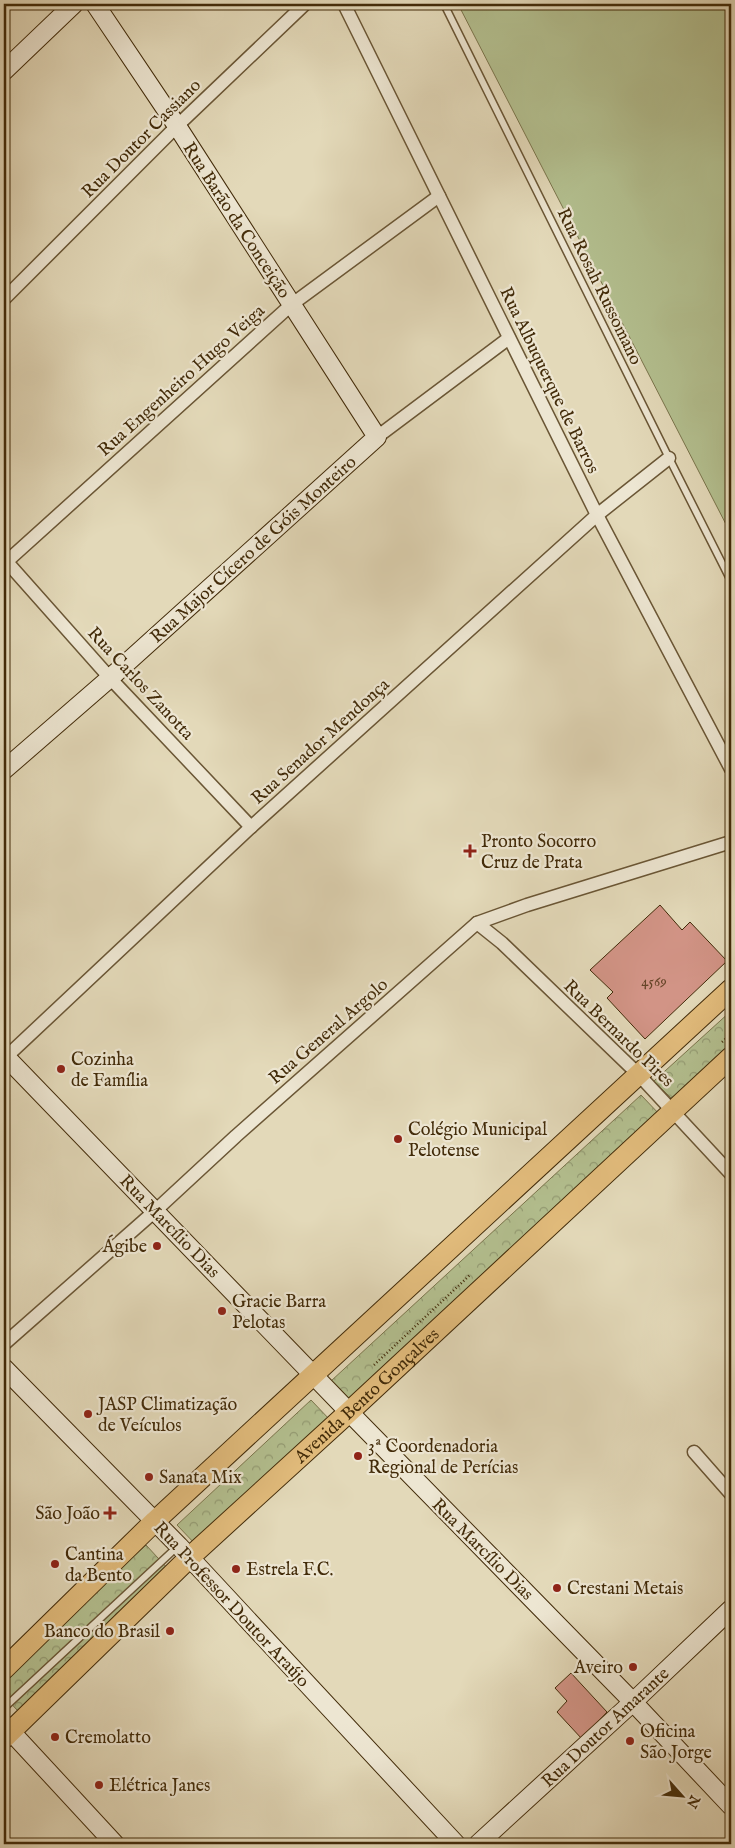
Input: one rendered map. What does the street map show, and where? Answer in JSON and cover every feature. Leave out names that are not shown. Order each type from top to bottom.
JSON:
[{"type":"main road","points":[[4,71],[74,4]]},
{"type":"main road","name":"Rua Barão da Conceição","points":[[95,4],[177,126],[377,437]]},
{"type":"main road","name":"Rua Major Cícero de Góis Monteiro","points":[[4,770],[110,678],[377,437]]},
{"type":"main road","points":[[4,1669],[155,1521],[731,989]]},
{"type":"main road","name":"Rua Marcílio Dias","points":[[4,1057],[633,1702],[731,1806]]},
{"type":"main road","name":"Avenida Bento Gonçalves","points":[[6,1731],[184,1551],[349,1412],[731,1057]]},
{"type":"main road","name":"Rua Professor Doutor Araújo","points":[[4,1368],[184,1551],[456,1844]]},
{"type":"main road","name":"Rua Doutor Amarante","points":[[478,1844],[731,1609]]},
{"type":"main road","points":[[6,1731],[115,1844]]},
{"type":"street","name":"Rua Doutor Cassiano","points":[[4,299],[177,126],[305,4]]},
{"type":"street","name":"Rua Albuquerque de Barros","points":[[344,4],[597,514],[731,769]]},
{"type":"street","name":"Rua Engenheiro Hugo Veiga","points":[[5,563],[291,305],[439,196]]},
{"type":"street","name":"Rua Major Cícero de Góis Monteiro","points":[[377,437],[509,338]]},
{"type":"street","name":"Rua Senador Mendonça","points":[[4,1057],[251,827],[597,514],[669,458]]},
{"type":"street","name":"Rua Carlos Zanotta","points":[[5,563],[110,678],[251,827]]},
{"type":"street","name":"Rua General Argolo","points":[[4,1344],[476,924],[527,905],[731,842]]},
{"type":"street","name":"Rua Bernardo Pires","points":[[476,924],[502,943],[638,1075],[731,1174]]},
{"type":"street","points":[[694,1452],[731,1494]]},
{"type":"lane","name":"Rua Rosah Russomano","points":[[444,4],[731,580]]},
{"type":"lane","points":[[4,1708],[184,1551]]},
{"type":"green space","points":[[458,4],[731,4],[731,534]]},
{"type":"green space","points":[[731,1011],[731,1051],[675,1102],[654,1081]]},
{"type":"green space","points":[[641,1095],[662,1117],[352,1402],[331,1381]]},
{"type":"green space","points":[[311,1400],[331,1421],[197,1546],[177,1525]]},
{"type":"green space","points":[[146,1545],[170,1571],[18,1711],[4,1696],[4,1676]]},
{"type":"building","points":[[660,905],[682,930],[690,922],[727,961],[645,1039],[607,998],[613,992],[590,970]]},
{"type":"building","points":[[571,1673],[607,1712],[582,1739],[557,1712],[567,1701],[555,1688]]},
{"type":"place","name":"Pronto Socorro Cruz de Prata","points":[[470,851]]},
{"type":"place","name":"Cozinha de Família","points":[[61,1069]]},
{"type":"place","name":"Colégio Municipal Pelotense","points":[[398,1139]]},
{"type":"place","name":"Ágibe","points":[[157,1246]]},
{"type":"place","name":"Gracie Barra Pelotas","points":[[222,1311]]},
{"type":"place","name":"JASP Climatização de Veículos","points":[[88,1414]]},
{"type":"place","name":"3ª Coordenadoria Regional de Perícias","points":[[358,1456]]},
{"type":"place","name":"Sanata Mix","points":[[149,1477]]},
{"type":"place","name":"São João","points":[[110,1513]]},
{"type":"place","name":"Cantina da Bento","points":[[55,1564]]},
{"type":"place","name":"Estrela F.C.","points":[[236,1569]]},
{"type":"place","name":"Crestani Metais","points":[[557,1588]]},
{"type":"place","name":"Banco do Brasil","points":[[170,1631]]},
{"type":"place","name":"Aveiro","points":[[633,1667]]},
{"type":"place","name":"Cremolatto","points":[[55,1737]]},
{"type":"place","name":"Oficina São Jorge","points":[[630,1741]]},
{"type":"place","name":"Elétrica Janes","points":[[99,1785]]}]
